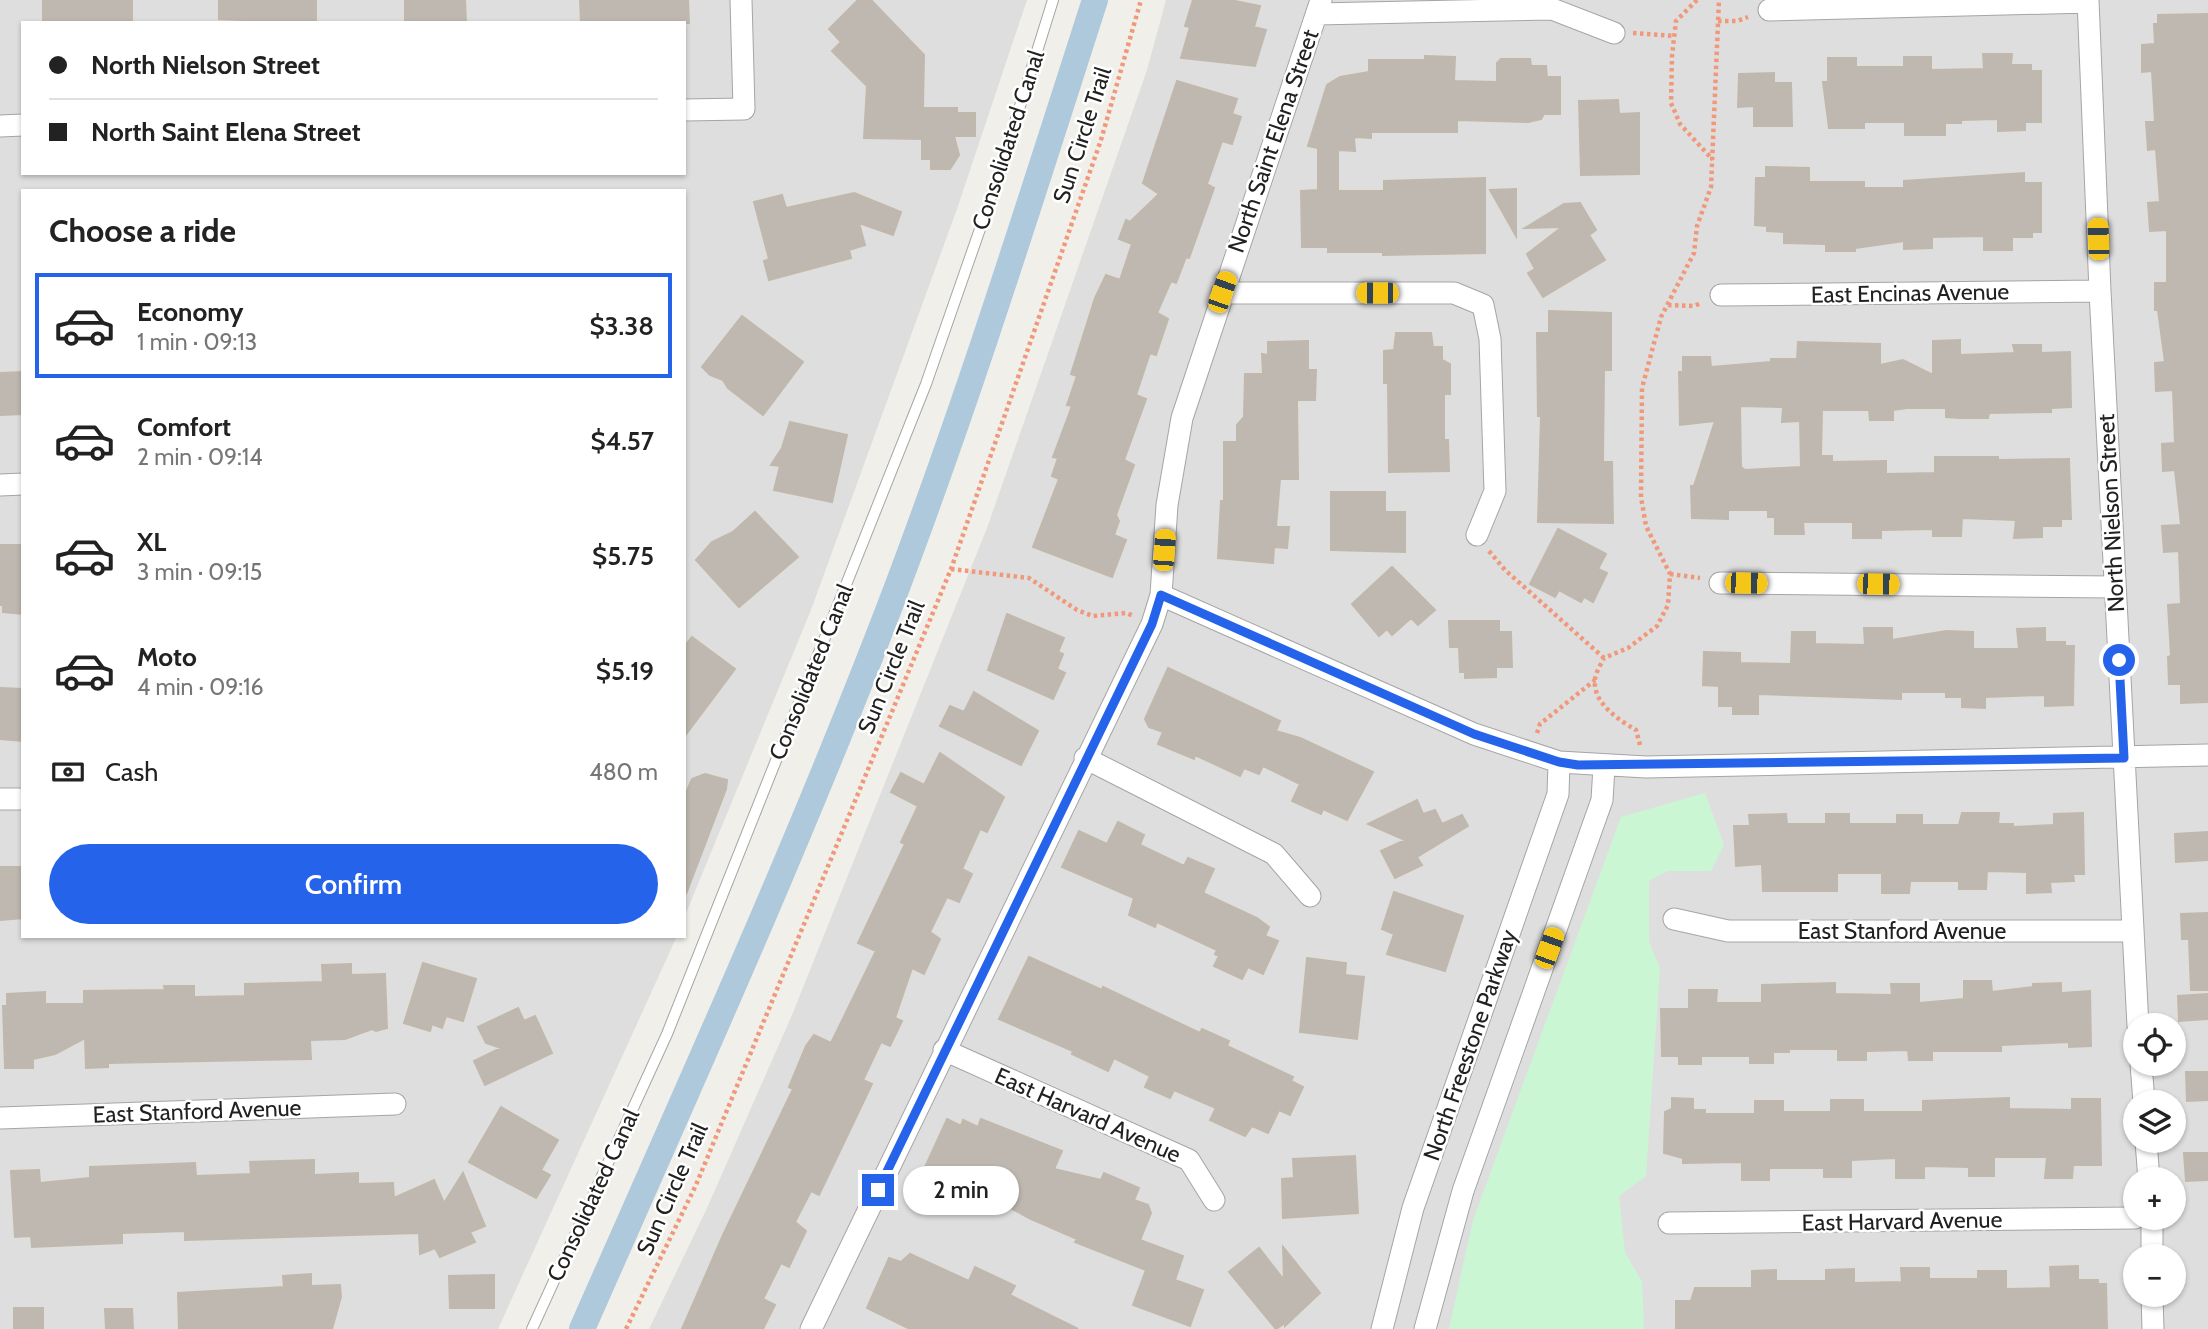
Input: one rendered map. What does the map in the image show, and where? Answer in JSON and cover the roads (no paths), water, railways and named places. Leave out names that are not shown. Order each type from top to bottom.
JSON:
[{"type":"street","points":[[686,110],[744,109],[741,0]]},
{"type":"street","points":[[1769,10],[2088,1]]},
{"type":"street","name":"North Nielson Street","points":[[2088,1],[2114,587],[2137,1013]]},
{"type":"street","points":[[1319,7],[1552,9],[1614,33]]},
{"type":"street","name":"North Saint Elena Street","points":[[811,1329],[1152,624],[1161,595],[1167,505],[1182,418],[1319,7]]},
{"type":"street","points":[[0,126],[21,125]]},
{"type":"street","name":"East Encinas Avenue","points":[[1721,295],[2100,291]]},
{"type":"street","points":[[1222,292],[1454,293],[1483,305],[1490,339],[1495,491],[1477,535]]},
{"type":"street","points":[[0,485],[21,484]]},
{"type":"street","points":[[1720,583],[2114,587]]},
{"type":"street","points":[[1161,595],[1474,734],[1559,762],[1604,767],[2208,755]]},
{"type":"street","points":[[1085,758],[1275,854],[1311,896]]},
{"type":"street","name":"North Freestone Parkway","points":[[1382,1329],[1413,1208],[1558,794],[1559,762]]},
{"type":"street","name":"North Freestone Parkway","points":[[1425,1329],[1463,1191],[1602,800],[1604,767]]},
{"type":"street","points":[[0,799],[21,799]]},
{"type":"street","name":"East Stanford Avenue","points":[[1674,919],[1728,931],[2132,932]]},
{"type":"street","name":"East Harvard Avenue","points":[[944,1050],[1189,1160],[1214,1200]]},
{"type":"street","name":"East Stanford Avenue","points":[[0,1118],[395,1104]]},
{"type":"street","name":"East Harvard Avenue","points":[[1669,1223],[2123,1218]]},
{"type":"street","points":[[2152,1307],[2153,1329]]},
{"type":"lane","name":"Consolidated Canal","points":[[532,1329],[667,1034],[926,384],[996,183],[1053,0]]},
{"type":"waterway","points":[[582,1329],[778,882],[888,611],[970,383],[1095,0]]}]
